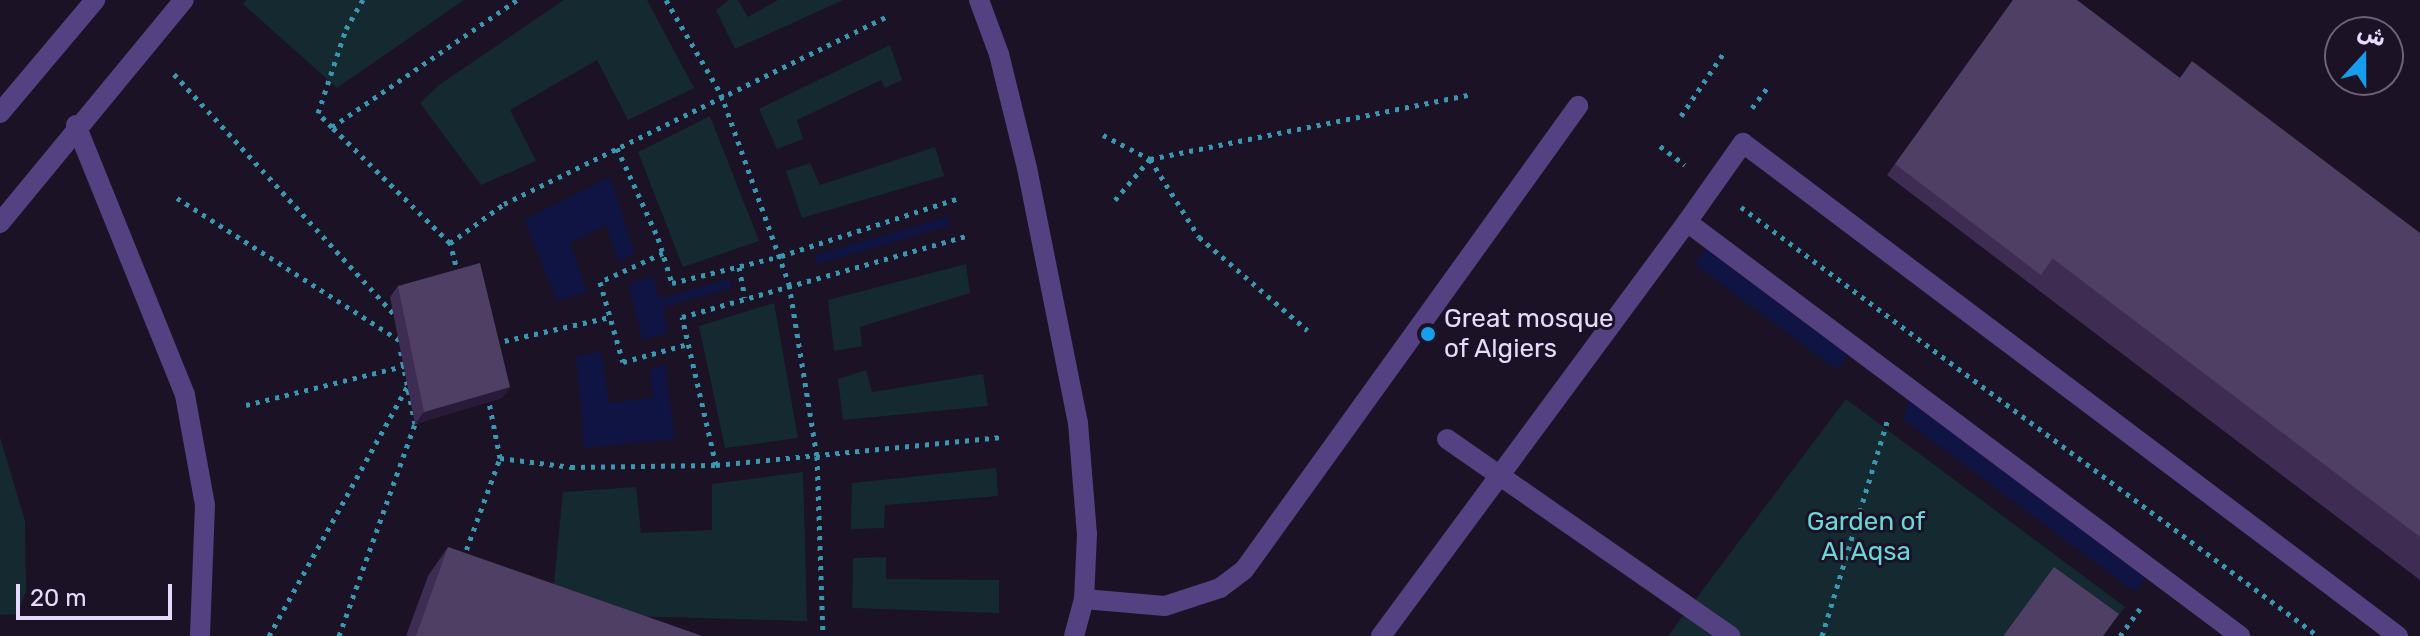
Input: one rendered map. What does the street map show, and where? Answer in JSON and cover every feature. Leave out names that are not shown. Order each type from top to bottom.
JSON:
[{"type":"street","points":[[0,113],[95,0]]},
{"type":"street","points":[[0,223],[76,125],[184,0]]},
{"type":"street","points":[[979,0],[999,54],[1027,168],[1075,408],[1087,534],[1084,599],[1074,636]]},
{"type":"street","points":[[1084,599],[1165,606],[1220,588],[1244,570],[1578,106]]},
{"type":"street","points":[[76,125],[185,395],[205,505],[207,550],[200,636]]},
{"type":"street","points":[[1381,636],[1743,143],[2398,636]]},
{"type":"street","points":[[1687,222],[2240,636]]},
{"type":"street","points":[[1447,439],[1730,636]]},
{"type":"path","points":[[363,0],[346,29],[318,113],[450,243],[462,288]]},
{"type":"path","points":[[332,127],[517,0]]},
{"type":"path","points":[[666,0],[721,94],[789,284],[817,456],[823,636]]},
{"type":"path","points":[[450,243],[504,204],[721,94],[888,16]]},
{"type":"path","points":[[1681,116],[1723,54]]},
{"type":"path","points":[[174,74],[393,312],[415,424],[339,636]]},
{"type":"path","points":[[1745,119],[1768,87]]},
{"type":"path","points":[[1115,200],[1150,159],[1473,94]]},
{"type":"path","points":[[1103,135],[1150,159],[1199,237],[1307,330]]},
{"type":"path","points":[[1660,146],[2318,636]]},
{"type":"path","points":[[617,148],[663,253],[672,283],[781,256],[959,198]]},
{"type":"path","points":[[177,198],[399,340]]},
{"type":"path","points":[[716,465],[682,317],[789,284],[967,236]]},
{"type":"path","points":[[663,253],[600,282],[623,362],[688,344]]},
{"type":"path","points":[[739,267],[745,297]]},
{"type":"path","points":[[492,344],[610,317]]},
{"type":"path","points":[[246,405],[416,363]]},
{"type":"path","points":[[1822,636],[1899,381]]},
{"type":"path","points":[[269,636],[407,386]]},
{"type":"path","points":[[460,567],[500,458],[486,389]]},
{"type":"path","points":[[500,458],[571,467],[716,465],[1002,437]]},
{"type":"green space","points":[[246,0],[464,0],[337,88],[243,4]]},
{"type":"green space","points":[[564,0],[647,0],[694,88],[628,120],[597,60],[510,110],[536,161],[481,185],[420,103],[439,85]]},
{"type":"green space","points":[[729,0],[738,0],[748,17],[778,0],[843,0],[735,49],[716,10]]},
{"type":"green space","points":[[890,45],[902,80],[885,88],[881,80],[797,120],[803,139],[777,149],[759,109]]},
{"type":"green space","points":[[710,116],[759,241],[683,267],[638,152]]},
{"type":"green space","points":[[935,147],[944,176],[802,218],[786,171],[810,163],[820,185]]},
{"type":"green space","points":[[966,264],[970,293],[860,327],[862,346],[834,351],[828,300]]},
{"type":"green space","points":[[774,303],[798,438],[725,448],[699,326]]},
{"type":"green space","points":[[866,370],[872,392],[983,374],[988,406],[843,420],[838,379]]},
{"type":"green space","name":"Garden of Al Aqsa","points":[[1846,399],[2125,607],[2103,636],[1668,636]]},
{"type":"green space","points":[[0,437],[25,521],[26,592],[16,614],[0,615]]},
{"type":"green space","points":[[996,468],[998,496],[885,505],[884,528],[851,529],[852,483]]},
{"type":"green space","points":[[803,472],[807,621],[551,614],[563,492],[636,487],[641,533],[712,530],[712,484]]},
{"type":"green space","points":[[886,557],[886,579],[999,580],[999,613],[852,608],[853,558]]},
{"type":"shaded area","points":[[610,177],[635,253],[619,262],[606,225],[570,243],[587,292],[557,301],[524,220]]},
{"type":"shaded area","points":[[947,217],[949,226],[818,264],[815,255]]},
{"type":"shaded area","points":[[1706,249],[1848,355],[1837,370],[1695,264]]},
{"type":"shaded area","points":[[652,274],[660,299],[730,278],[732,288],[663,307],[668,333],[643,340],[628,285]]},
{"type":"shaded area","points":[[601,352],[609,403],[654,397],[649,370],[665,364],[675,439],[584,448],[576,356]]},
{"type":"shaded area","points":[[1909,400],[2146,577],[2135,592],[1903,419]]},
{"type":"building","points":[[2013,0],[2077,0],[2180,78],[2041,275],[1895,164]]},
{"type":"building","points":[[2192,61],[2420,233],[2420,537],[2052,258]]},
{"type":"building","points":[[480,263],[510,387],[424,412],[398,286]]},
{"type":"building","points":[[448,547],[702,636],[416,636]]},
{"type":"building","points":[[2054,567],[2119,614],[2103,636],[2004,635]]},
{"type":"place","name":"Great mosque of Algiers","points":[[1428,334]]}]
